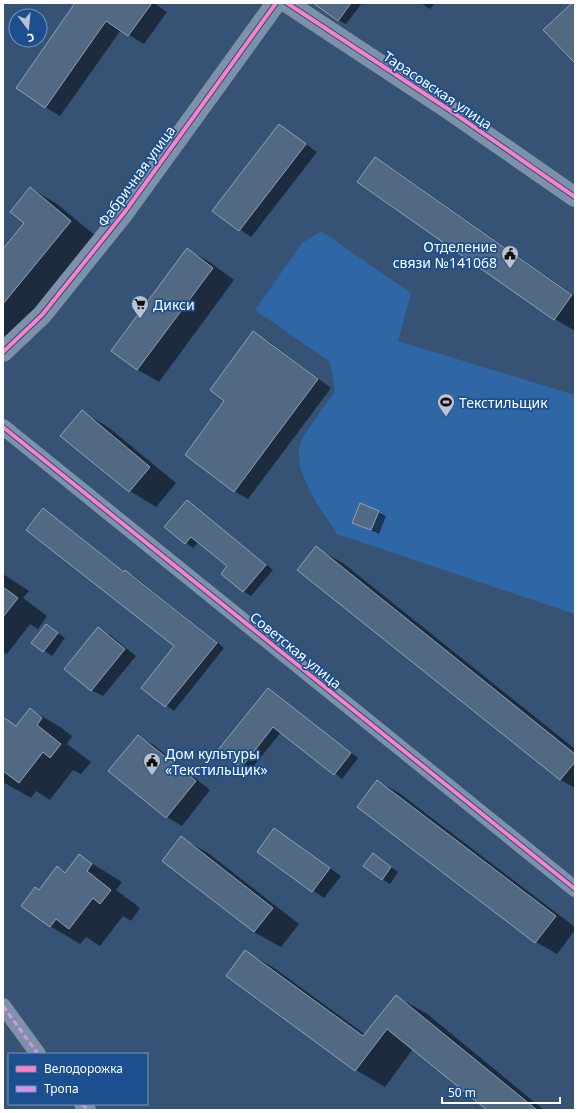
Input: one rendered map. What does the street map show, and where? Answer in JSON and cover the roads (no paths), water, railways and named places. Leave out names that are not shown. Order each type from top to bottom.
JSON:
[{"type":"street","name":"Фабричная улица","points":[[3,352],[42,315],[124,213],[276,3]]},
{"type":"street","name":"Тарасовская улица","points":[[287,3],[451,112],[575,197]]},
{"type":"street","name":"Советская улица","points":[[3,427],[575,890]]},
{"type":"street","points":[[3,1006],[37,1053]]},
{"type":"place","name":"Отделение связи №141068","points":[[510,269]]},
{"type":"place","name":"Дикси","points":[[140,319]]},
{"type":"place","name":"Текстильщик","points":[[446,417]]},
{"type":"place","name":"Дом культуры «Текстильщик»","points":[[152,776]]}]
